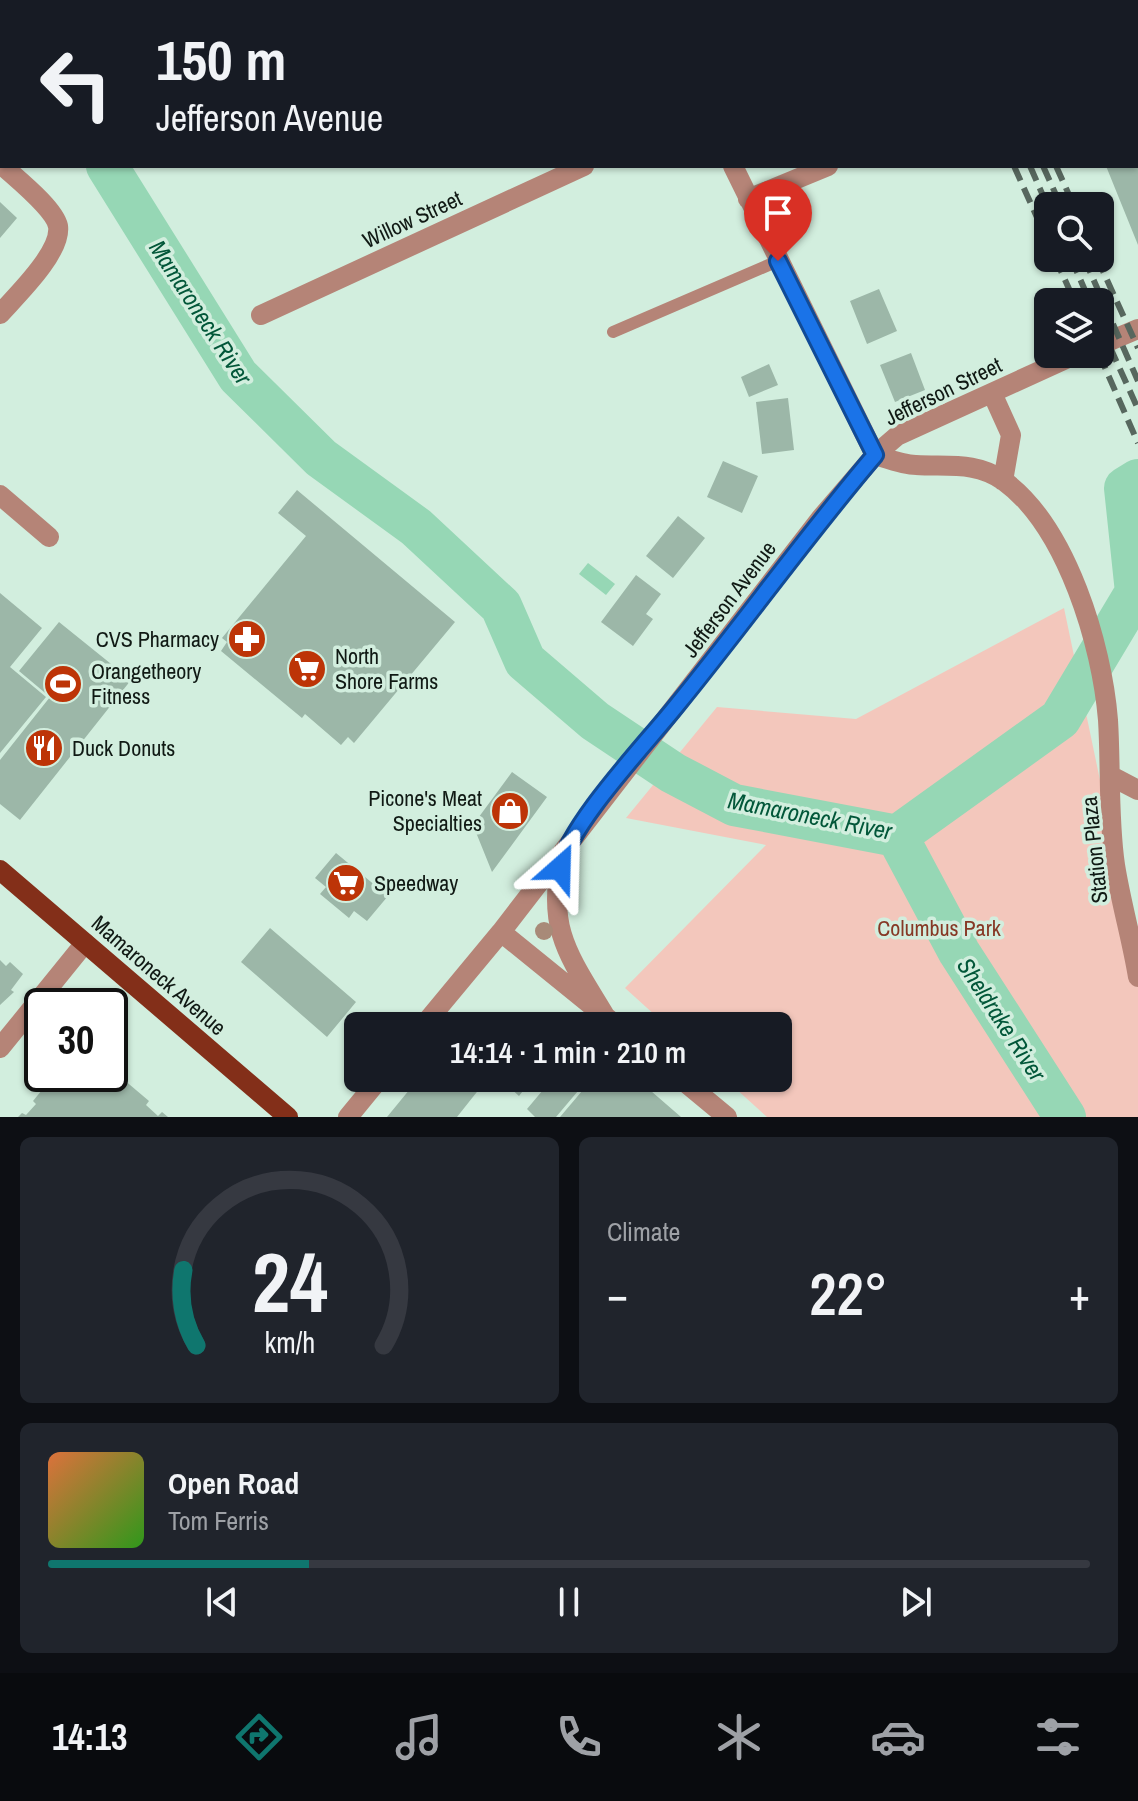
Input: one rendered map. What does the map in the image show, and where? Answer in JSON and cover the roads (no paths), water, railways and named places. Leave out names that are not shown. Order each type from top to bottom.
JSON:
[{"type":"main road","name":"Mamaroneck Avenue","points":[[0,870],[288,1117]]},
{"type":"street","points":[[0,314],[52,250],[58,232],[57,223],[50,214],[5,168]]},
{"type":"street","name":"Willow Street","points":[[261,315],[580,168]]},
{"type":"street","points":[[734,168],[875,455]]},
{"type":"street","points":[[748,199],[823,168]]},
{"type":"street","points":[[1114,339],[1138,329]]},
{"type":"street","name":"Jefferson Street","points":[[875,455],[897,436],[1046,368]]},
{"type":"street","points":[[992,393],[1011,435],[1003,481]]},
{"type":"street","name":"Station Plaza","points":[[875,455],[914,466],[956,463],[1003,481],[1028,504],[1054,540],[1089,627],[1099,664],[1107,716],[1115,864],[1137,970]]},
{"type":"street","name":"Jefferson Avenue","points":[[435,1012],[501,932],[820,519],[875,455]]},
{"type":"street","points":[[0,495],[49,537]]},
{"type":"street","name":"Station Plaza","points":[[1111,776],[1138,790]]},
{"type":"street","points":[[564,850],[556,886],[557,923],[570,958],[605,1012]]},
{"type":"street","points":[[501,932],[600,1012]]},
{"type":"street","points":[[0,1048],[85,943]]},
{"type":"street","points":[[348,1117],[369,1092]]},
{"type":"street","points":[[697,1092],[727,1117]]},
{"type":"lane","points":[[613,332],[778,261]]},
{"type":"waterway","name":"Mamaroneck River","points":[[108,168],[238,376],[321,458],[416,527],[501,606],[525,661],[595,721],[673,773],[734,805],[897,836],[1060,719],[1136,592],[1125,488],[1138,480]]},
{"type":"waterway","name":"Sheldrake River","points":[[897,836],[959,952],[1065,1117]]},
{"type":"railway","points":[[1015,168],[1034,211]]},
{"type":"railway","points":[[1031,168],[1041,192]]},
{"type":"railway","points":[[1044,168],[1055,192]]},
{"type":"railway","points":[[1057,168],[1068,192]]},
{"type":"railway","points":[[1061,272],[1069,288]]},
{"type":"railway","points":[[1077,272],[1084,288]]},
{"type":"railway","points":[[1090,272],[1138,381]]},
{"type":"railway","points":[[1103,272],[1138,348]]},
{"type":"railway","points":[[1114,356],[1138,409]]},
{"type":"railway","points":[[1105,368],[1138,443]]},
{"type":"place","name":"CVS Pharmacy","points":[[247,639]]},
{"type":"place","name":"North Shore Farms","points":[[307,669]]},
{"type":"place","name":"Orangetheory Fitness","points":[[63,684]]},
{"type":"place","name":"Duck Donuts","points":[[44,748]]},
{"type":"place","name":"Picone's Meat Specialties","points":[[510,811]]},
{"type":"place","name":"Speedway","points":[[346,883]]},
{"type":"park label","name":"Columbus Park","points":[[939,928]]}]
